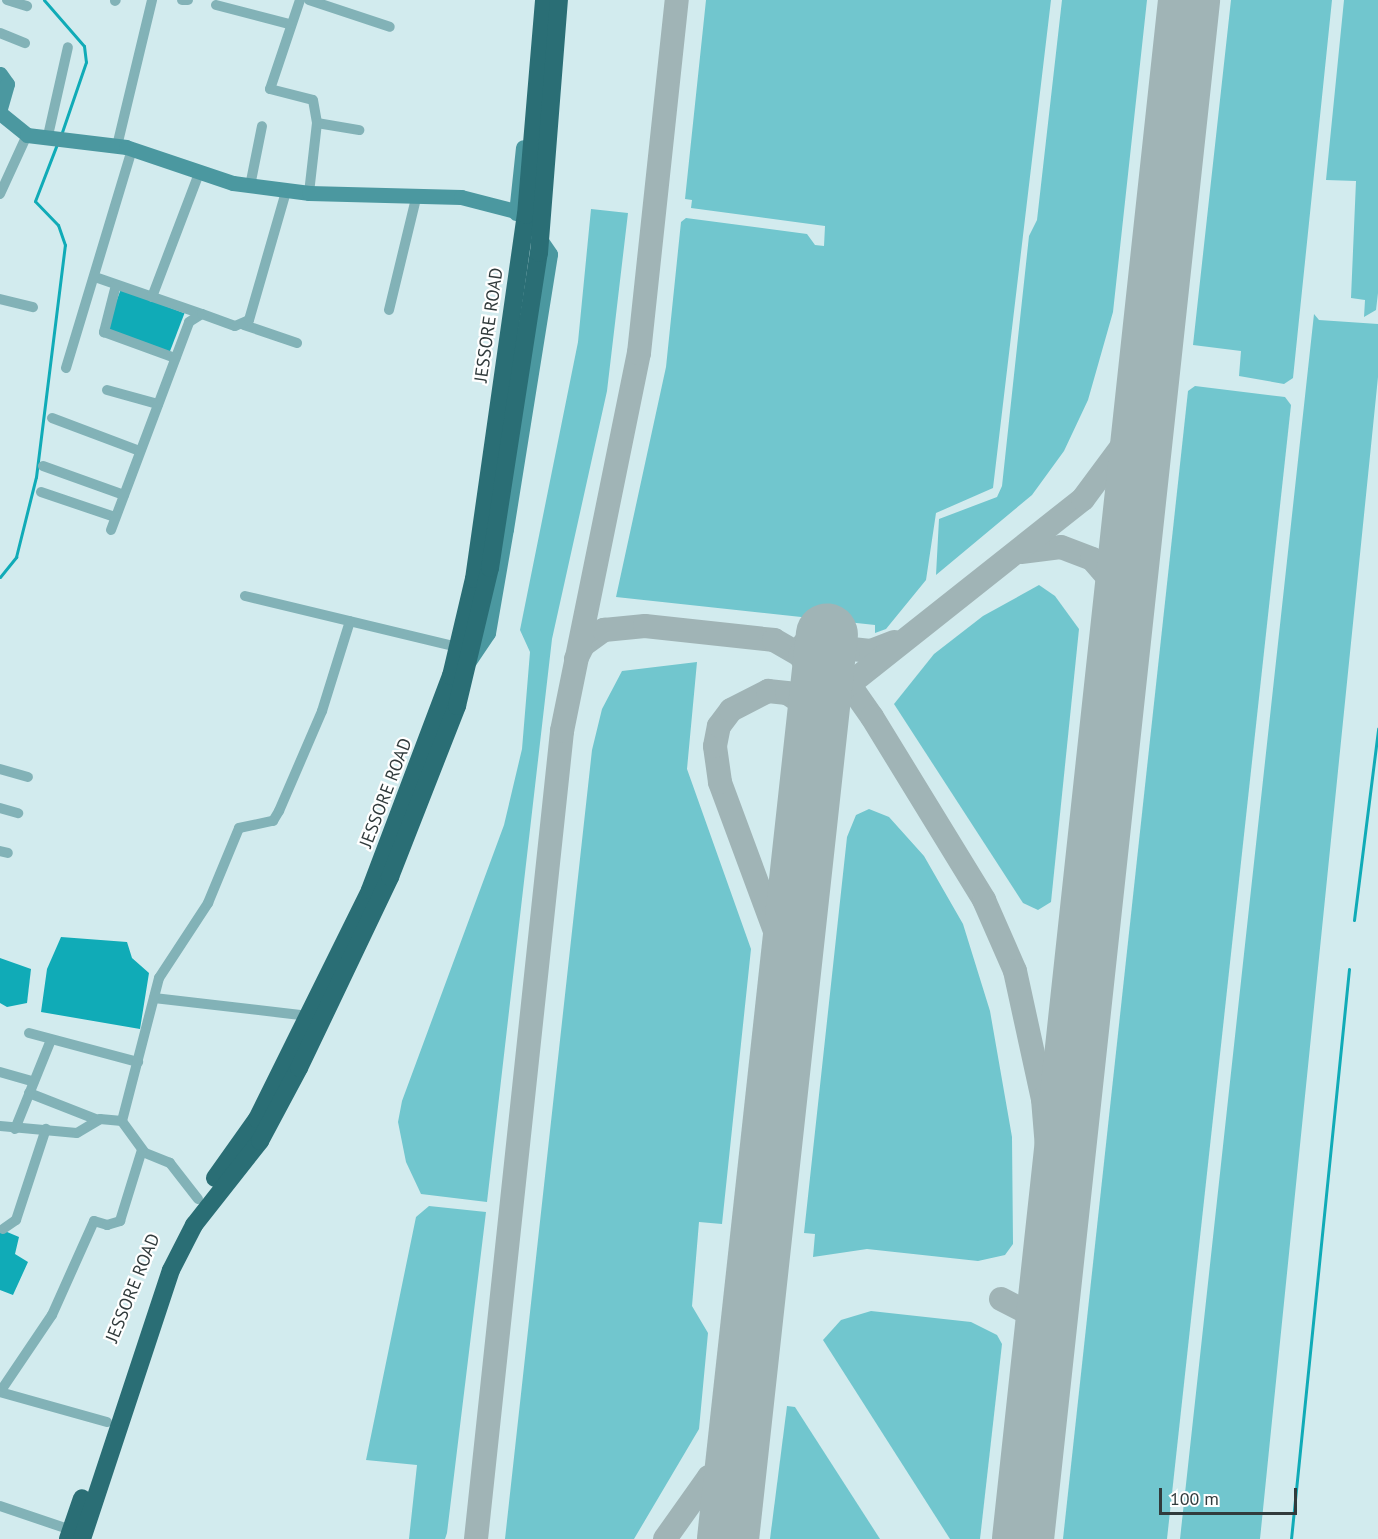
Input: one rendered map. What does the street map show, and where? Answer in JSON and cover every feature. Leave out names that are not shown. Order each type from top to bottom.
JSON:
[{"type":"highway","name":"JESSORE ROAD","points":[[74,1536],[107,1422],[159,1269],[198,1200],[257,1119],[309,1016],[370,890],[464,654],[528,215],[544,0]]},
{"type":"highway","points":[[74,1536],[171,1270],[194,1226],[260,1141],[299,1068],[390,877],[447,737],[464,654],[490,568],[540,239],[528,215],[559,0]]},
{"type":"street","points":[[7,0],[27,6]]},
{"type":"street","points":[[66,368],[95,277],[124,148],[152,0]]},
{"type":"street","points":[[182,0],[188,0]]},
{"type":"street","points":[[300,0],[289,24],[270,89],[313,100],[317,123],[309,193]]},
{"type":"street","points":[[309,0],[390,27]]},
{"type":"street","points":[[0,74],[7,84],[0,111],[27,135],[54,141],[124,148],[199,173],[250,186],[286,192],[416,198],[461,197],[528,215],[535,0]]},
{"type":"street","points":[[216,5],[289,24]]},
{"type":"street","points":[[0,33],[25,43]]},
{"type":"street","points":[[54,141],[68,47]]},
{"type":"street","points":[[317,123],[359,130]]},
{"type":"street","points":[[250,186],[262,126]]},
{"type":"street","points":[[0,194],[27,135]]},
{"type":"street","points":[[152,297],[199,173]]},
{"type":"street","points":[[244,326],[286,192]]},
{"type":"street","points":[[389,310],[416,198]]},
{"type":"street","points":[[95,277],[202,314],[297,343]]},
{"type":"street","points":[[117,285],[104,332],[175,358]]},
{"type":"street","points":[[0,299],[33,307]]},
{"type":"street","points":[[111,530],[189,321],[202,314]]},
{"type":"street","points":[[107,390],[158,404]]},
{"type":"street","points":[[52,418],[140,451]]},
{"type":"street","points":[[43,466],[124,495]]},
{"type":"street","points":[[41,492],[116,517]]},
{"type":"street","points":[[245,596],[350,621],[464,654]]},
{"type":"street","points":[[198,1200],[177,1170],[142,1150],[122,1121],[154,998],[166,962],[208,903],[239,828],[273,821],[279,812],[322,711],[350,621]]},
{"type":"street","points":[[0,769],[28,777]]},
{"type":"street","points":[[0,808],[18,813]]},
{"type":"street","points":[[154,998],[309,1016]]},
{"type":"street","points":[[29,1033],[138,1062]]},
{"type":"street","points":[[15,1129],[51,1040]]},
{"type":"street","points":[[0,1072],[33,1082]]},
{"type":"street","points":[[29,1093],[98,1120],[122,1121]]},
{"type":"street","points":[[0,1126],[76,1133],[98,1120]]},
{"type":"street","points":[[3,1229],[16,1220],[46,1129]]},
{"type":"street","points":[[107,1422],[0,1392],[52,1315],[94,1221],[107,1226],[120,1221],[142,1150]]},
{"type":"street","points":[[0,1506],[74,1536]]},
{"type":"shaded area","points":[[706,0],[1051,0],[993,488],[936,513],[926,580],[886,629],[875,633],[875,625],[616,597],[666,367],[681,222],[686,218],[807,234],[815,245],[824,246],[825,226],[691,208],[692,200],[685,199]]},
{"type":"shaded area","points":[[1062,0],[1147,0],[1113,312],[1088,400],[1064,451],[1032,495],[936,575],[939,519],[997,497],[1002,486],[1029,236],[1037,220]]},
{"type":"shaded area","points":[[1231,0],[1332,0],[1293,378],[1284,384],[1239,376],[1241,351],[1193,345]]},
{"type":"shaded area","points":[[1344,0],[1378,0],[1378,293],[1376,310],[1364,317],[1365,300],[1351,298],[1356,181],[1326,180]]},
{"type":"shaded area","points":[[591,209],[628,213],[607,391],[552,639],[487,1202],[421,1194],[406,1162],[398,1122],[402,1101],[504,825],[522,749],[530,652],[520,630],[578,342]]},
{"type":"shaded area","points":[[121,289],[184,313],[168,355],[105,331]]},
{"type":"shaded area","points":[[1314,314],[1319,320],[1378,324],[1378,377],[1260,1539],[1180,1539]]},
{"type":"shaded area","points":[[1195,386],[1285,397],[1291,405],[1167,1539],[1063,1539],[1188,391]]},
{"type":"shaded area","points":[[1039,585],[1055,596],[1079,629],[1051,902],[1038,910],[1023,903],[894,704],[934,654],[983,616]]},
{"type":"shaded area","points":[[697,662],[687,769],[751,949],[722,1224],[699,1222],[692,1306],[708,1333],[699,1429],[634,1539],[505,1539],[592,750],[602,709],[622,671]]},
{"type":"shaded area","points":[[869,809],[889,817],[924,856],[963,924],[990,1011],[1012,1137],[1013,1244],[1005,1255],[978,1261],[867,1249],[813,1257],[815,1234],[804,1233],[847,837],[856,815]]},
{"type":"shaded area","points":[[61,937],[127,942],[132,958],[149,973],[140,1029],[41,1012],[47,969]]},
{"type":"shaded area","points":[[0,958],[31,969],[27,1003],[7,1007],[0,1003]]},
{"type":"shaded area","points":[[429,1206],[486,1212],[447,1533],[445,1539],[409,1539],[417,1465],[366,1460],[416,1217]]},
{"type":"shaded area","points":[[0,1229],[19,1237],[15,1254],[28,1262],[13,1295],[0,1290]]},
{"type":"shaded area","points":[[871,1311],[971,1322],[997,1335],[1002,1344],[980,1539],[950,1539],[823,1340],[841,1320]]},
{"type":"shaded area","points":[[787,1406],[795,1407],[880,1539],[770,1539]]},
{"type":"waterway","points":[[44,0],[84,46],[86,62],[61,135]]},
{"type":"waterway","points":[[0,577],[16,557],[36,477],[65,245],[58,225],[35,201],[57,144]]},
{"type":"waterway","points":[[1354,920],[1378,729]]},
{"type":"waterway","points":[[1291,1539],[1349,969]]},
{"type":"taxiway","points":[[476,1539],[562,731],[639,353],[677,0]]},
{"type":"taxiway","points":[[816,750],[834,702],[847,686],[1083,499],[1123,445],[1147,386]]},
{"type":"taxiway","points":[[1021,552],[1061,547],[1092,559],[1113,583],[1123,613]]},
{"type":"taxiway","points":[[576,659],[583,645],[604,630],[645,626],[774,640],[800,655],[816,682],[818,728]]},
{"type":"taxiway","points":[[814,645],[871,651],[894,642]]},
{"type":"taxiway","points":[[804,644],[830,657],[872,717],[984,900],[1015,971],[1043,1099],[1055,1246]]},
{"type":"taxiway","points":[[787,1015],[789,969],[720,782],[715,746],[719,726],[731,710],[768,691],[787,693],[801,702],[812,720],[816,747]]},
{"type":"taxiway","points":[[1001,1299],[1031,1314],[1043,1351]]},
{"type":"taxiway","points":[[665,1539],[709,1477],[729,1490],[730,1526]]},
{"type":"runway","points":[[1023,1539],[1189,0]]},
{"type":"runway","points":[[728,1539],[827,634]]}]
